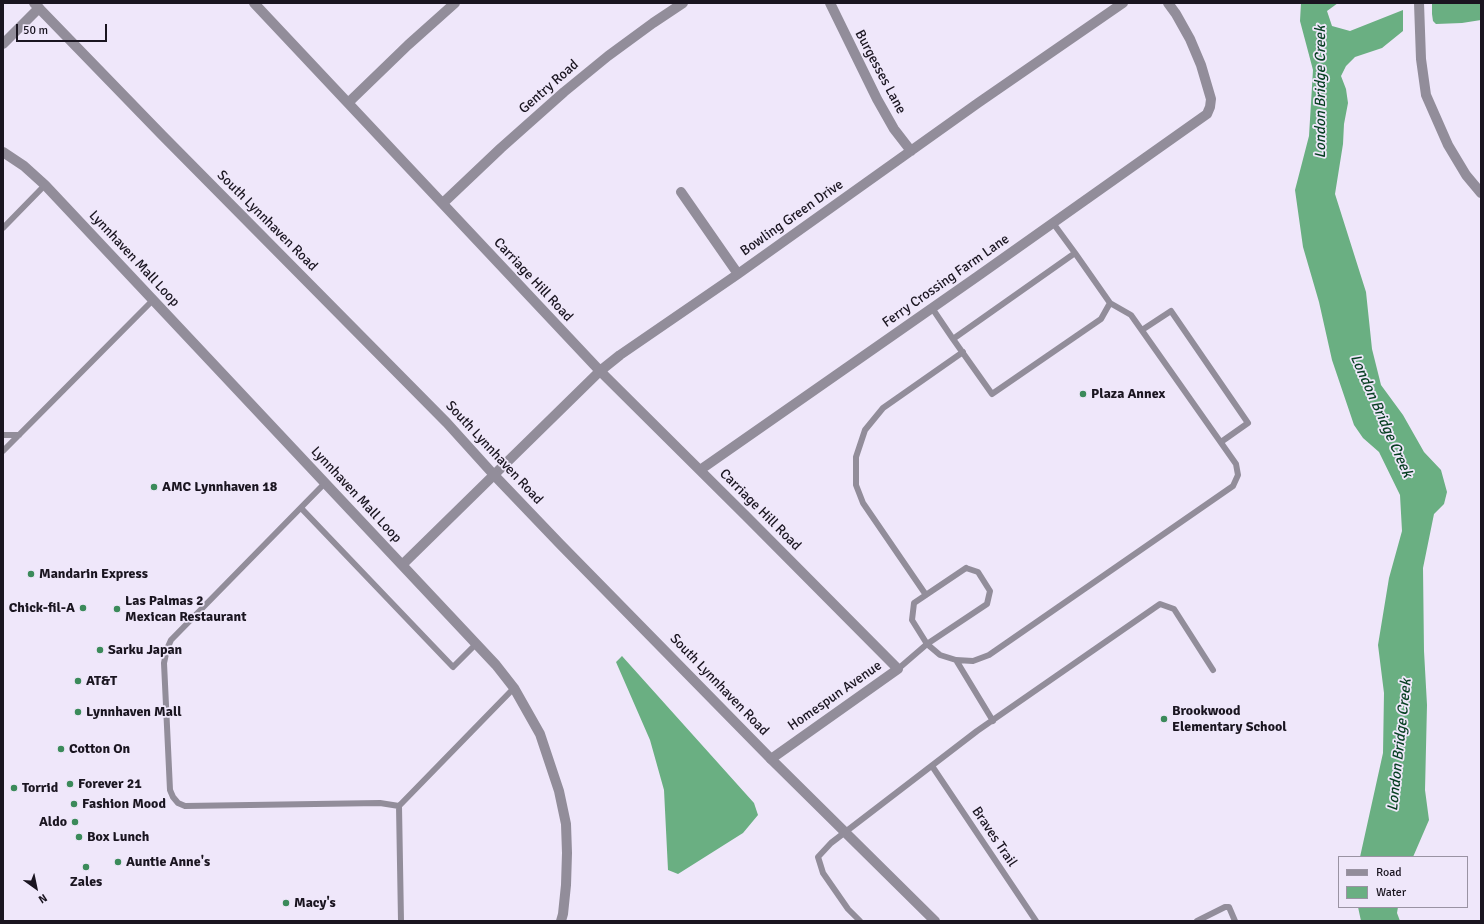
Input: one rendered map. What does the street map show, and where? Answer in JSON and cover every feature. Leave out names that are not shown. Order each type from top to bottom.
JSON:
[{"type":"street","name":"Carriage Hill Road","points":[[254,3],[600,371],[799,568]]},
{"type":"street","points":[[348,103],[408,45],[455,3]]},
{"type":"street","name":"Gentry Road","points":[[443,203],[501,148],[564,92],[608,56],[683,3]]},
{"type":"street","name":"Burgesses Lane","points":[[830,3],[877,99],[894,129],[911,151]]},
{"type":"street","name":"Bowling Green Drive","points":[[402,565],[600,371],[620,355],[738,274],[1123,3]]},
{"type":"street","name":"Ferry Crossing Farm Lane","points":[[700,470],[1054,223],[1207,114],[1211,99],[1201,65],[1190,39],[1168,3]]},
{"type":"street","points":[[1419,3],[1421,59],[1426,95],[1448,145],[1466,175],[1481,193]]},
{"type":"street","points":[[3,44],[39,5]]},
{"type":"street","name":"South Lynnhaven Road","points":[[39,5],[447,423],[494,475],[771,759],[935,921]]},
{"type":"street","name":"Lynnhaven Mall Loop","points":[[3,152],[24,166],[45,185],[496,665],[514,688],[540,734],[559,791],[566,824],[566,885],[561,921]]},
{"type":"street","points":[[682,192],[738,274]]},
{"type":"street","name":"Homespun Avenue","points":[[771,759],[898,669],[799,568]]},
{"type":"lane","points":[[3,228],[45,185]]},
{"type":"lane","points":[[898,669],[928,644],[987,604],[990,591],[978,572],[966,568],[914,603],[912,620],[928,644],[940,655],[956,660],[972,661],[989,655],[1233,486],[1238,475],[1236,464],[1142,330],[1131,315],[1110,303],[1054,223]]},
{"type":"lane","points":[[953,339],[1075,254]]},
{"type":"lane","points":[[3,451],[153,300]]},
{"type":"lane","points":[[932,308],[992,394],[1101,319],[1110,303]]},
{"type":"lane","points":[[1142,330],[1171,311],[1248,423],[1221,442]]},
{"type":"lane","points":[[926,595],[863,503],[856,485],[856,457],[865,430],[883,408],[963,352]]},
{"type":"lane","points":[[3,435],[19,435]]},
{"type":"lane","points":[[325,483],[171,640],[167,649],[164,663],[170,790],[178,803],[186,806],[380,803],[399,806]]},
{"type":"lane","points":[[301,508],[453,667],[476,644]]},
{"type":"lane","points":[[860,921],[848,909],[823,873],[818,858],[831,843],[845,832],[993,721],[1160,604],[1174,609],[1213,670]]},
{"type":"lane","points":[[956,660],[993,721]]},
{"type":"lane","points":[[401,921],[399,806],[514,688]]},
{"type":"lane","name":"Braves Trail","points":[[932,766],[1036,921]]},
{"type":"lane","points":[[1197,921],[1225,907],[1229,907],[1235,921]]},
{"type":"water","name":"London Bridge Creek","points":[[1301,3],[1338,3],[1327,11],[1332,26],[1350,31],[1403,10],[1403,31],[1382,48],[1355,57],[1346,66],[1341,76],[1346,89],[1348,103],[1335,194],[1366,292],[1372,349],[1381,385],[1403,415],[1424,452],[1441,470],[1447,492],[1444,504],[1434,514],[1423,568],[1424,651],[1427,705],[1425,790],[1429,820],[1413,856],[1360,856],[1383,753],[1384,693],[1378,645],[1389,578],[1402,531],[1400,495],[1379,452],[1363,438],[1354,425],[1332,360],[1319,302],[1303,247],[1295,190],[1309,136],[1313,70],[1300,21]]},
{"type":"water","points":[[1481,3],[1481,20],[1462,23],[1436,24],[1433,21],[1432,14],[1432,4]]},
{"type":"water","points":[[622,656],[754,803],[758,815],[743,833],[678,874],[668,870],[664,790],[650,740],[616,662]]},
{"type":"water","points":[[1358,908],[1398,908],[1397,913],[1400,921],[1361,921]]},
{"type":"place","name":"Plaza Annex","points":[[1083,394]]},
{"type":"place","name":"AMC Lynnhaven 18","points":[[154,487]]},
{"type":"place","name":"Mandarin Express","points":[[31,574]]},
{"type":"place","name":"Chick-fil-A","points":[[83,608]]},
{"type":"place","name":"Las Palmas 2 Mexican Restaurant","points":[[117,609]]},
{"type":"place","name":"Sarku Japan","points":[[100,650]]},
{"type":"place","name":"AT&T","points":[[78,681]]},
{"type":"place","name":"Lynnhaven Mall","points":[[78,712]]},
{"type":"place","name":"Brookwood Elementary School","points":[[1164,719]]},
{"type":"place","name":"Cotton On","points":[[61,749]]},
{"type":"place","name":"Forever 21","points":[[70,784]]},
{"type":"place","name":"Torrid","points":[[14,788]]},
{"type":"place","name":"Fashion Mood","points":[[74,804]]},
{"type":"place","name":"Aldo","points":[[75,822]]},
{"type":"place","name":"Box Lunch","points":[[79,837]]},
{"type":"place","name":"Auntie Anne's","points":[[118,862]]},
{"type":"place","name":"Zales","points":[[86,867]]},
{"type":"place","name":"Macy's","points":[[286,903]]}]
